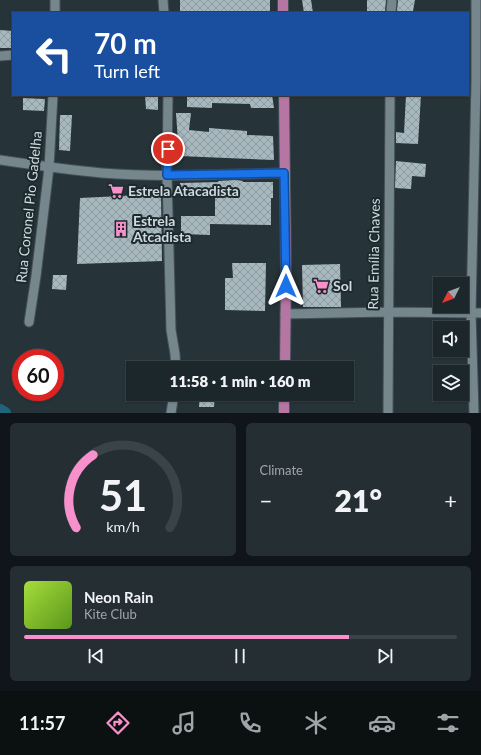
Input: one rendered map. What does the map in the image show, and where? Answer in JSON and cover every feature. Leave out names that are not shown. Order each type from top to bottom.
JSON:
[{"type":"main road","points":[[283,0],[283,12]]},
{"type":"main road","points":[[284,96],[285,361]]},
{"type":"main road","points":[[284,401],[284,413]]},
{"type":"street","points":[[55,12],[56,0]]},
{"type":"street","points":[[164,0],[164,12]]},
{"type":"street","points":[[391,12],[392,0]]},
{"type":"street","points":[[474,413],[471,313],[476,0]]},
{"type":"street","points":[[0,56],[12,55]]},
{"type":"street","name":"Rua Coronel Pio Gadelha","points":[[29,322],[49,168],[53,96]]},
{"type":"street","points":[[168,96],[167,175],[171,330],[176,361]]},
{"type":"street","name":"Rua Emília Chaves","points":[[388,413],[387,312],[390,96]]},
{"type":"street","points":[[0,160],[49,168],[103,173],[167,175],[284,173]]},
{"type":"street","points":[[285,314],[387,312],[481,313]]},
{"type":"street","points":[[171,413],[173,401]]},
{"type":"building","points":[[180,0],[270,0],[270,12],[180,12]]},
{"type":"building","points":[[302,0],[311,0],[313,12],[304,12]]},
{"type":"building","points":[[367,0],[386,0],[385,11],[367,12]]},
{"type":"building","points":[[398,0],[415,0],[413,11],[397,11]]},
{"type":"building","points":[[0,30],[12,31],[12,48],[0,48]]},
{"type":"building","points":[[145,96],[158,96],[158,110],[146,109]]},
{"type":"building","points":[[187,96],[272,96],[274,108],[251,108],[250,104],[212,103],[212,108],[187,107]]},
{"type":"building","points":[[406,96],[421,96],[418,144],[396,143],[396,132],[404,133]]},
{"type":"building","points":[[23,98],[45,99],[44,111],[23,110]]},
{"type":"building","points":[[176,113],[191,113],[189,130],[209,132],[209,128],[247,131],[247,135],[273,136],[274,160],[179,156]]},
{"type":"building","points":[[60,115],[72,115],[70,151],[59,150]]},
{"type":"building","points":[[396,161],[426,164],[425,177],[412,176],[411,189],[395,188]]},
{"type":"building","points":[[236,180],[243,182],[273,182],[273,198],[271,198],[271,225],[210,224],[210,235],[181,234],[181,216],[215,216],[215,197],[180,195],[180,183]]},
{"type":"building","name":"Estrela Atcadista","points":[[161,194],[162,261],[77,264],[80,198]]},
{"type":"building","points":[[232,263],[266,263],[265,311],[225,310],[225,278],[233,278]]},
{"type":"building","name":"Sol","points":[[340,264],[341,307],[303,307],[302,265]]},
{"type":"building","points":[[53,275],[67,275],[66,290],[52,289]]},
{"type":"building","points":[[199,401],[214,401],[214,407],[199,407]]},
{"type":"waterway","points":[[0,410],[5,413]]},
{"type":"place","name":"Estrela Atacadista","points":[[116,191]]},
{"type":"place","name":"Estrela Atcadista","points":[[121,229]]},
{"type":"place","name":"Sol","points":[[321,286]]},
{"type":"route","points":[[168,149],[167,175],[284,173],[286,286]]}]
